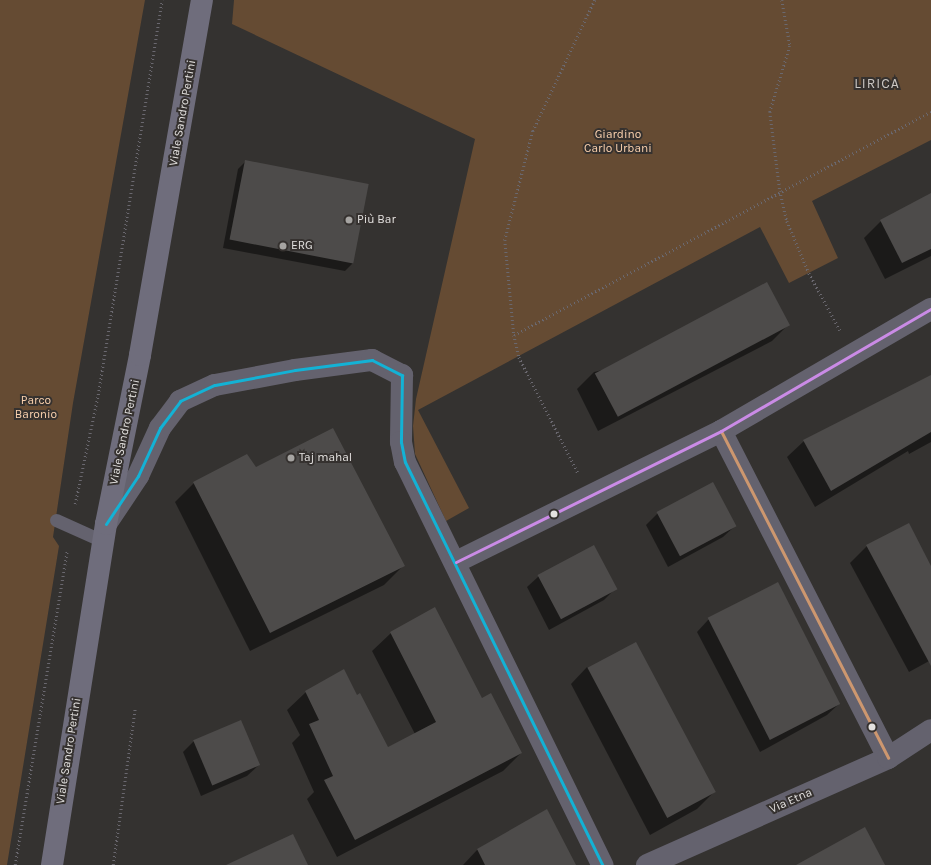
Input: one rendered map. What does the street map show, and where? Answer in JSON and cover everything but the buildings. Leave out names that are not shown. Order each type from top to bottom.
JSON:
[{"type":"main road","name":"Viale Sandro Pertini","points":[[52,865],[105,533],[140,355],[202,0]]},
{"type":"street","points":[[456,562],[721,431],[931,309]]},
{"type":"street","points":[[105,533],[138,476],[160,428],[180,401],[215,385],[295,370],[372,360],[402,375],[401,442],[405,462],[456,562],[602,865]]},
{"type":"street","points":[[721,431],[888,758]]},
{"type":"street","name":"Via Etna","points":[[647,865],[888,758],[931,730]]},
{"type":"lane","points":[[56,520],[71,527],[105,533]]},
{"type":"path","points":[[15,865],[71,527],[98,394],[162,0]]},
{"type":"path","points":[[590,496],[519,357],[514,335],[504,240],[533,131],[595,0]]},
{"type":"path","points":[[782,0],[790,46],[770,112],[780,191],[787,221],[809,273],[853,354]]},
{"type":"path","points":[[514,335],[931,111]]},
{"type":"path","points":[[113,865],[136,709]]},
{"type":"green space","name":"Parco Baronio","points":[[0,0],[145,0],[73,403],[53,537],[59,546],[7,865],[0,865]]},
{"type":"green space","name":"Giardino Carlo Urbani","points":[[234,0],[931,0],[931,140],[812,201],[838,258],[789,283],[760,227],[418,410],[469,508],[446,521],[415,454],[413,426],[416,399],[475,139],[232,24]]},
{"type":"transit line","points":[[456,562],[721,431],[931,309]]},
{"type":"transit line","points":[[106,524],[138,476],[160,428],[180,401],[215,385],[295,370],[372,360],[402,375],[401,442],[405,462],[602,865]]},
{"type":"transit line","points":[[721,431],[888,758]]},
{"type":"place","name":"Più Bar","points":[[349,220]]},
{"type":"place","name":"ERG","points":[[283,246]]},
{"type":"place","name":"Taj mahal","points":[[291,458]]},
{"type":"district","name":"LIRICA","points":[[877,84]]}]
